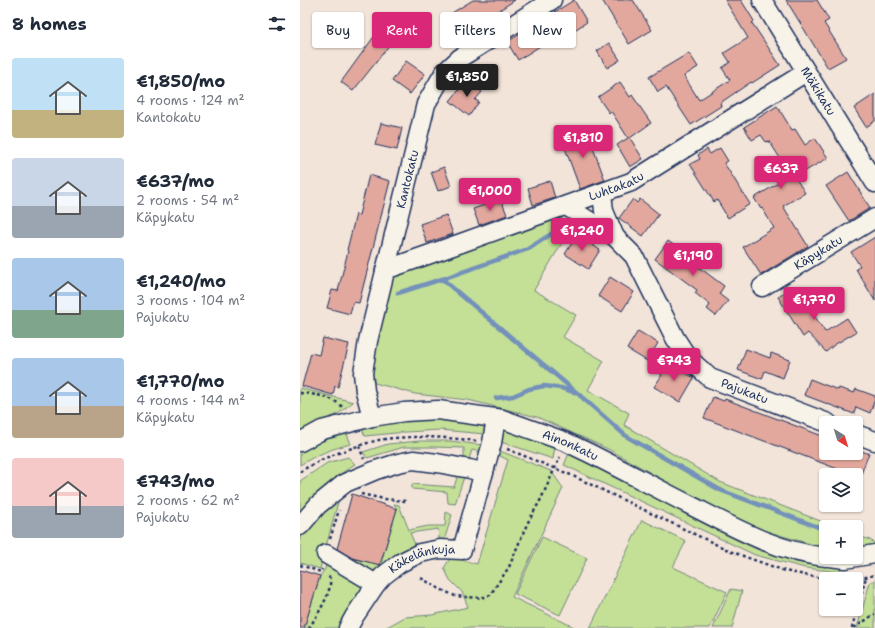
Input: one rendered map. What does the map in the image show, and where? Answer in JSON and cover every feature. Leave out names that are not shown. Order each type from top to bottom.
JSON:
[{"type":"street","name":"Kantokatu","points":[[372,417],[365,390],[363,373],[368,341],[426,104],[444,73],[460,58],[552,0]]},
{"type":"street","name":"Mäkikatu","points":[[762,0],[875,183]]},
{"type":"street","name":"Luhtakatu","points":[[385,270],[631,182],[806,72]]},
{"type":"street","name":"Pajukatu","points":[[602,193],[604,211],[615,237]]},
{"type":"street","name":"Pajukatu","points":[[566,206],[615,237],[634,256],[675,338],[688,358],[710,378],[819,420]]},
{"type":"street","name":"Käpykatu","points":[[762,287],[875,218]]},
{"type":"street","name":"Ainonkatu","points":[[300,442],[322,430],[372,417],[404,412],[438,410],[496,418],[566,442],[590,453],[740,531],[767,542],[819,556]]},
{"type":"street","name":"Käkelänkuja","points":[[348,628],[376,584],[383,576],[400,563],[420,553],[440,549],[462,550],[492,443],[496,418]]},
{"type":"street","points":[[863,437],[875,441]]},
{"type":"street","points":[[300,526],[318,505],[345,483],[376,470],[398,463],[413,460],[444,464],[484,473]]},
{"type":"street","points":[[326,554],[376,584]]},
{"type":"street","points":[[863,556],[875,554]]},
{"type":"path","points":[[300,393],[324,397],[340,404],[347,412]]},
{"type":"path","points":[[300,472],[330,456],[379,440],[437,438],[464,439],[492,443],[578,478],[732,552],[767,565],[786,571],[815,576],[849,579],[875,575]]},
{"type":"path","points":[[421,578],[455,596],[481,598],[490,595],[509,567],[527,524],[541,500],[566,442]]},
{"type":"path","points":[[349,481],[346,490],[384,499],[406,501]]},
{"type":"path","points":[[321,572],[341,504]]},
{"type":"path","points":[[300,565],[328,575],[330,580],[330,589],[324,603],[309,628]]},
{"type":"path","points":[[853,628],[866,577]]},
{"type":"path","points":[[853,628],[875,614]]},
{"type":"green space","points":[[558,216],[572,226],[534,290],[576,315],[563,337],[604,361],[588,390],[629,413],[624,425],[720,482],[819,520],[819,546],[762,530],[701,501],[608,449],[537,417],[468,400],[415,394],[371,382],[377,333],[394,275]]},
{"type":"green space","points":[[300,388],[353,402],[338,414],[300,432]]},
{"type":"green space","points":[[404,419],[443,419],[487,426],[485,434],[440,430],[365,436],[362,429]]},
{"type":"green space","points":[[500,426],[555,446],[553,459],[498,441]]},
{"type":"green space","points":[[346,432],[351,444],[325,452],[300,465],[300,452],[312,445]]},
{"type":"green space","points":[[419,441],[451,441],[482,445],[482,452],[472,450],[469,459],[465,459],[464,448],[404,447],[367,458],[363,452],[388,444]]},
{"type":"green space","points":[[500,451],[551,471],[563,488],[512,597],[576,628],[385,628],[405,617],[432,615],[468,607],[462,592],[450,580],[444,568],[451,557],[477,564],[508,460],[498,455]]},
{"type":"green space","points":[[570,451],[656,494],[757,549],[804,563],[840,566],[840,572],[805,568],[755,555],[564,465]]},
{"type":"green space","points":[[348,457],[355,464],[325,486],[300,513],[300,481],[327,463]]},
{"type":"green space","points":[[459,471],[465,474],[455,504],[448,503],[447,492],[412,489],[412,484],[454,487]]},
{"type":"green space","points":[[341,491],[320,569],[300,563],[300,530]]},
{"type":"green space","points":[[394,504],[399,505],[409,530],[428,526],[445,526],[446,512],[452,515],[443,544],[440,545],[438,529],[410,533],[417,549],[376,576],[346,561],[350,557],[380,565],[397,509]]},
{"type":"green space","points":[[642,520],[686,541],[673,567],[727,592],[710,628],[590,628]]},
{"type":"green space","points":[[542,537],[587,558],[560,615],[515,594]]},
{"type":"green space","points":[[863,538],[875,543],[875,548],[863,549]]},
{"type":"green space","points":[[327,557],[366,582],[340,628],[304,628],[320,576],[325,569]]},
{"type":"green space","points":[[875,580],[875,628],[857,628],[860,616],[863,616],[863,607],[870,582]]},
{"type":"green space","points":[[731,589],[742,591],[732,628],[713,628]]},
{"type":"building","points":[[473,0],[515,0],[496,12],[454,12]]},
{"type":"building","points":[[574,0],[587,22],[576,29],[576,12],[555,12]]},
{"type":"building","points":[[602,0],[633,0],[652,30],[629,44]]},
{"type":"building","points":[[725,0],[741,0],[754,21],[752,23],[780,65],[752,83],[751,82],[720,103],[721,106],[691,125],[666,87],[658,92],[649,77],[689,53],[698,67],[684,76],[699,100],[730,80],[722,68],[730,62],[724,53],[748,38]]},
{"type":"building","points":[[786,0],[817,0],[829,20],[824,23],[846,58],[828,68]]},
{"type":"building","points":[[518,35],[518,48],[537,48],[518,60],[510,47],[510,40]]},
{"type":"building","points":[[372,39],[372,48],[387,48],[353,91],[341,82]]},
{"type":"building","points":[[609,43],[620,60],[607,68],[597,51]]},
{"type":"building","points":[[406,61],[425,74],[410,94],[392,81]]},
{"type":"building","points":[[467,80],[482,92],[475,100],[479,102],[469,116],[450,101]]},
{"type":"building","points":[[620,82],[630,97],[632,95],[651,123],[630,138],[643,159],[630,167],[617,145],[628,138],[611,111],[609,113],[598,97]]},
{"type":"building","points":[[875,94],[875,121],[866,127],[854,108]]},
{"type":"building","points":[[777,106],[792,130],[795,129],[805,145],[815,138],[828,158],[795,177],[805,193],[783,206],[808,246],[761,275],[743,247],[774,228],[754,198],[791,175],[769,141],[766,142],[761,135],[752,140],[744,127]]},
{"type":"building","points":[[381,123],[402,128],[397,150],[375,145]]},
{"type":"building","points":[[586,129],[605,180],[580,189],[561,137]]},
{"type":"building","points":[[720,148],[728,161],[724,163],[750,204],[728,218],[717,200],[714,202],[690,164],[700,159],[698,155],[707,149],[710,154]]},
{"type":"building","points":[[444,167],[451,186],[438,191],[431,172]]},
{"type":"building","points":[[848,172],[870,208],[849,221],[826,186]]},
{"type":"building","points":[[369,175],[390,181],[359,303],[353,302],[350,314],[327,308],[332,290],[338,291],[356,214],[359,215]]},
{"type":"building","points":[[550,181],[555,198],[533,205],[528,188]]},
{"type":"building","points":[[501,199],[507,215],[479,225],[473,209]]},
{"type":"building","points":[[633,199],[637,203],[640,199],[659,214],[643,236],[619,218]]},
{"type":"building","points":[[446,215],[453,234],[427,243],[420,224]]},
{"type":"building","points":[[577,235],[600,250],[588,269],[565,254]]},
{"type":"building","points":[[875,237],[875,301],[856,269],[860,266],[851,252]]},
{"type":"building","points":[[668,241],[693,259],[692,262],[724,286],[719,294],[728,301],[716,316],[707,309],[710,305],[695,293],[697,290],[655,259]]},
{"type":"building","points":[[610,277],[634,292],[622,311],[598,296]]},
{"type":"building","points":[[795,286],[825,332],[847,318],[856,332],[834,345],[826,352],[808,333],[803,337],[778,297]]},
{"type":"building","points":[[638,331],[658,343],[647,361],[627,349]]},
{"type":"building","points":[[323,338],[349,344],[338,387],[335,386],[333,395],[302,386],[311,353],[319,355]]},
{"type":"building","points":[[746,349],[770,358],[771,353],[790,360],[783,378],[765,371],[762,379],[738,370]]},
{"type":"building","points":[[666,361],[694,378],[680,402],[654,387],[662,375],[659,373]]},
{"type":"building","points":[[810,379],[838,390],[839,388],[854,393],[856,389],[875,396],[870,413],[856,407],[854,414],[804,395]]},
{"type":"building","points":[[713,397],[724,401],[725,399],[819,435],[819,460],[863,460],[863,452],[869,453],[863,469],[835,468],[704,418]]},
{"type":"building","points":[[352,494],[397,509],[380,565],[352,558],[337,549]]},
{"type":"building","points":[[300,570],[320,576],[304,628],[300,628]]},
{"type":"waterway","points":[[570,222],[528,249],[442,279],[626,436],[720,490],[819,527]]},
{"type":"waterway","points":[[398,293],[442,279]]},
{"type":"waterway","points":[[496,398],[513,396],[529,389],[544,386],[561,388],[574,392]]}]
